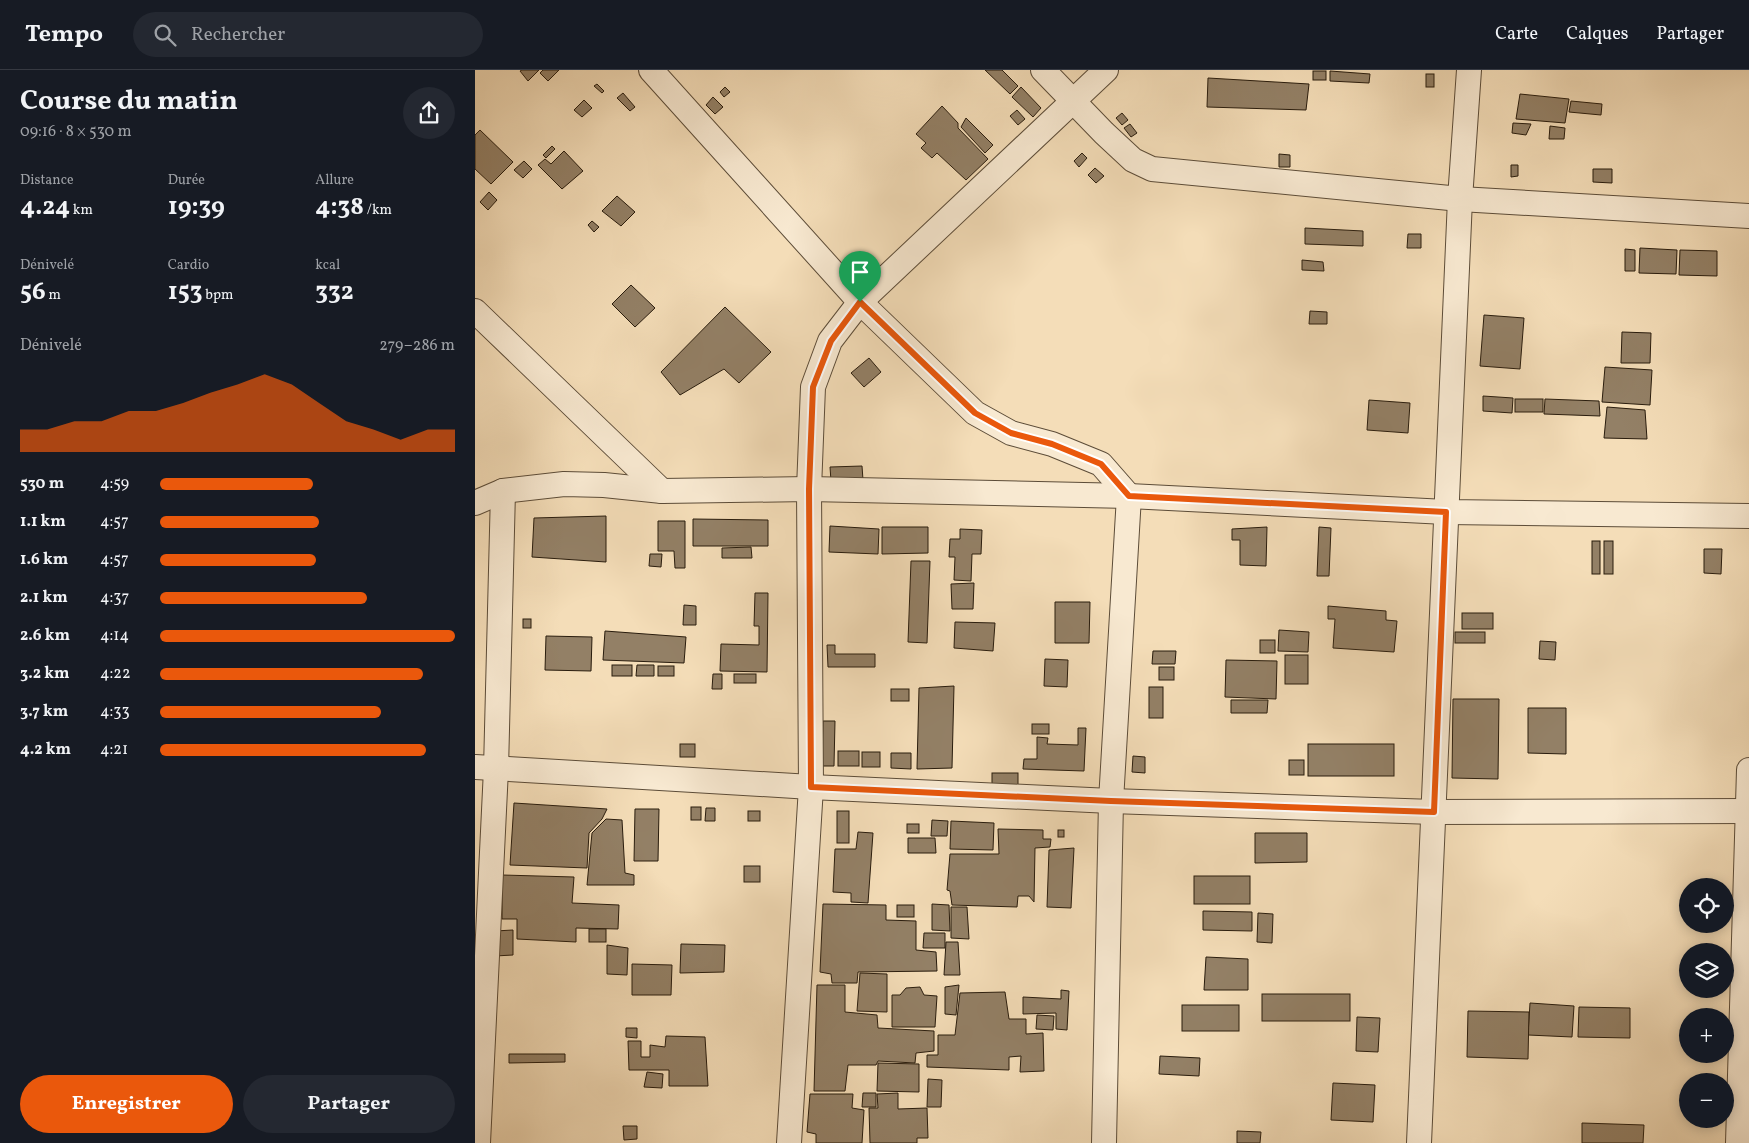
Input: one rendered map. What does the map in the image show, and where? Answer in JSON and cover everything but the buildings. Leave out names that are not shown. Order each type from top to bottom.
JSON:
[{"type":"street","points":[[651,70],[860,302],[975,413],[1011,433],[1052,444],[1101,464],[1129,496],[1111,801],[1104,1143]]},
{"type":"street","points":[[1043,70],[1133,160],[1152,169],[1459,200],[1749,216]]},
{"type":"street","points":[[789,1143],[811,787],[809,489],[813,387],[831,341],[860,302],[1106,70]]},
{"type":"street","points":[[1419,1143],[1459,200],[1469,70]]},
{"type":"street","points":[[475,312],[662,491]]},
{"type":"street","points":[[475,503],[503,490],[572,484],[605,485],[662,491],[809,489],[1129,496],[1446,512],[1749,516]]},
{"type":"street","points":[[478,1143],[486,768],[503,490]]},
{"type":"street","points":[[486,768],[811,787],[1111,801],[1434,812],[1748,811]]},
{"type":"street","points":[[1738,1143],[1749,770]]},
{"type":"route","points":[[860,302],[975,413],[1011,433],[1052,444],[1101,464],[1129,496],[1446,512],[1434,812],[1111,801],[811,787],[809,489],[813,387],[831,341],[860,302]]}]
